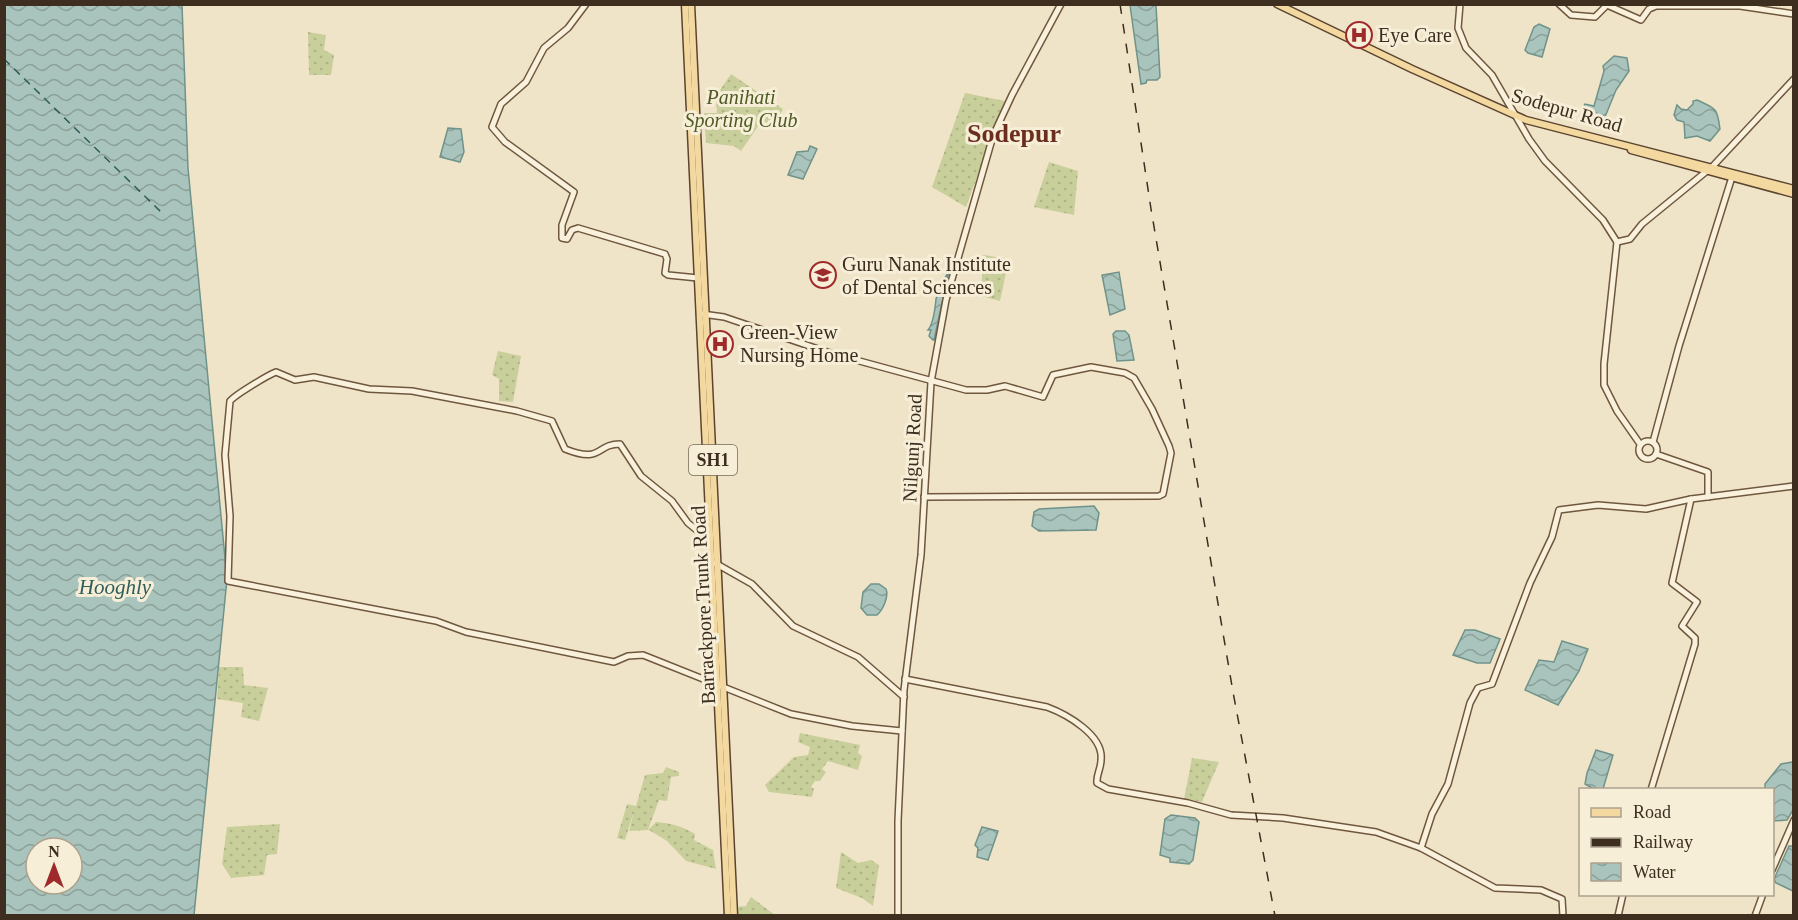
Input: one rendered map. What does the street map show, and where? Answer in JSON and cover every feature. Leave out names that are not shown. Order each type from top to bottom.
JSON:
[{"type":"main road","name":"Barrackpore Trunk Road","points":[[685,4],[734,915]]},
{"type":"main road","name":"Barrackpore Trunk Road","points":[[691,4],[711,542],[715,563]]},
{"type":"main road","name":"Sodepur Road","points":[[1278,5],[1515,115],[1566,130],[1567,133],[1711,168]]},
{"type":"main road","points":[[1711,168],[1732,177],[1794,194]]},
{"type":"main road","points":[[1711,168],[1794,189]]},
{"type":"main road","name":"Barrackpore Trunk Road","points":[[721,686],[728,915]]},
{"type":"street","points":[[586,4],[568,28],[544,48],[526,82],[501,104],[493,122],[493,129],[574,192],[562,225],[562,238],[567,239],[572,230],[578,228],[624,239],[665,254],[667,259],[665,273],[668,275],[698,278]]},
{"type":"street","name":"Nilgunj Road","points":[[898,915],[898,821],[905,679],[921,555],[931,382],[946,300],[993,136],[1012,95],[1061,4]]},
{"type":"street","points":[[1460,4],[1458,28],[1466,48],[1492,75],[1545,161],[1603,220],[1617,242],[1604,364],[1604,385],[1617,411],[1640,444],[1639,453],[1643,458],[1651,459],[1656,454],[1657,448],[1653,442],[1646,441],[1640,444]]},
{"type":"street","points":[[1558,4],[1571,15],[1595,17],[1607,5],[1641,20],[1649,9],[1656,6],[1740,6],[1794,14]]},
{"type":"street","points":[[1617,242],[1630,238],[1642,224],[1711,168],[1794,80]]},
{"type":"street","points":[[1653,442],[1679,345],[1732,177]]},
{"type":"street","points":[[703,314],[724,317],[830,353],[966,390],[987,390],[1005,386],[1040,397],[1046,394],[1053,375],[1091,367],[1125,373],[1134,378],[1152,409],[1171,453],[1163,494],[1159,496],[924,497]]},
{"type":"street","points":[[711,542],[688,523],[672,501],[641,476],[620,444],[614,444],[596,455],[581,455],[565,449],[552,421],[546,419],[412,390],[369,389],[314,377],[296,380],[276,372],[262,378],[254,387],[230,400],[225,455],[230,516],[228,581],[436,621],[466,632],[614,662],[628,656],[643,655],[672,664],[791,714],[852,726],[902,731]]},
{"type":"street","points":[[1656,454],[1708,472],[1708,497]]},
{"type":"street","points":[[1421,848],[1432,814],[1448,784],[1470,703],[1478,688],[1492,684],[1530,583],[1552,537],[1559,510],[1598,505],[1646,509],[1691,499],[1794,486]]},
{"type":"street","points":[[1651,788],[1695,644],[1695,638],[1682,626],[1697,602],[1672,583],[1691,499]]},
{"type":"street","points":[[715,563],[752,584],[793,626],[858,657],[904,698]]},
{"type":"street","points":[[905,679],[1047,707],[1066,714],[1083,727],[1097,747],[1101,760],[1097,783],[1108,789],[1188,803],[1231,815],[1283,818],[1376,832],[1421,848],[1495,888],[1541,890],[1556,896],[1562,899],[1563,915]]},
{"type":"street","points":[[1774,868],[1794,820]]},
{"type":"street","points":[[1618,915],[1623,896]]},
{"type":"street","points":[[1755,915],[1761,896]]},
{"type":"green space","points":[[308,32],[326,35],[324,50],[334,55],[331,75],[309,75]]},
{"type":"green space","name":"Panihati Sporting Club","points":[[731,74],[783,109],[773,126],[765,122],[762,127],[759,125],[741,151],[734,146],[706,143],[704,113],[717,113],[716,96]]},
{"type":"green space","points":[[965,93],[1005,101],[966,207],[932,187]]},
{"type":"green space","points":[[1049,162],[1078,171],[1074,215],[1034,207]]},
{"type":"green space","points":[[983,255],[1009,259],[1000,301],[981,296]]},
{"type":"green space","points":[[498,351],[521,356],[513,402],[499,401],[499,379],[492,375]]},
{"type":"green space","points":[[219,667],[243,667],[244,685],[268,688],[259,721],[241,717],[243,703],[217,699]]},
{"type":"green space","points":[[800,733],[860,745],[858,753],[862,756],[858,770],[828,761],[822,769],[826,772],[820,781],[815,781],[811,787],[814,789],[812,797],[769,792],[765,785],[794,757],[808,755],[810,747],[798,742]]},
{"type":"green space","points":[[1192,758],[1219,762],[1202,802],[1184,799]]},
{"type":"green space","points":[[666,767],[679,772],[679,776],[671,777],[667,801],[659,800],[648,830],[656,822],[676,825],[690,831],[695,834],[694,840],[713,850],[716,869],[686,861],[667,841],[649,830],[629,831],[634,811],[625,840],[617,838],[627,804],[636,806],[645,775],[663,773]]},
{"type":"green space","points":[[280,824],[277,854],[267,855],[264,875],[231,878],[222,864],[227,827]]},
{"type":"green space","points":[[841,852],[858,863],[871,860],[879,865],[873,906],[862,898],[836,888]]},
{"type":"green space","points":[[751,897],[775,915],[737,915],[736,907],[746,906]]},
{"type":"water","name":"Hooghly","points":[[5,5],[182,5],[188,168],[227,579],[194,915],[5,916]]},
{"type":"water","points":[[1130,5],[1156,5],[1160,77],[1141,84]]},
{"type":"water","points":[[1539,24],[1550,29],[1542,57],[1525,50],[1534,27]]},
{"type":"water","points":[[1614,56],[1627,58],[1629,71],[1616,90],[1605,117],[1592,121],[1582,109],[1585,104],[1594,106],[1604,71],[1603,66]]},
{"type":"water","points":[[1697,100],[1712,107],[1718,116],[1720,129],[1710,141],[1697,136],[1685,138],[1684,122],[1677,120],[1674,115],[1677,105],[1687,110],[1693,101]]},
{"type":"water","points":[[448,128],[461,129],[464,152],[460,162],[440,157]]},
{"type":"water","points":[[810,146],[817,149],[803,179],[788,175],[797,152],[808,151]]},
{"type":"water","points":[[949,271],[933,340],[929,336],[931,330],[928,330],[933,319],[937,296]]},
{"type":"water","points":[[1119,272],[1125,309],[1110,315],[1102,275]]},
{"type":"water","points":[[1116,331],[1125,331],[1129,335],[1134,360],[1117,361],[1113,334]]},
{"type":"water","points":[[1094,506],[1099,513],[1096,530],[1039,531],[1032,526],[1034,512],[1039,509]]},
{"type":"water","points":[[871,584],[879,584],[887,592],[885,603],[877,615],[867,615],[861,608],[863,592]]},
{"type":"water","points":[[1465,630],[1475,630],[1500,639],[1490,663],[1477,663],[1453,655]]},
{"type":"water","points":[[1562,641],[1588,649],[1579,671],[1558,705],[1525,690],[1539,660],[1554,662]]},
{"type":"water","points":[[1596,750],[1613,755],[1603,788],[1592,788],[1585,784]]},
{"type":"water","points":[[1793,762],[1793,810],[1787,820],[1774,821],[1774,788],[1765,788],[1765,784],[1781,764]]},
{"type":"water","points":[[1171,815],[1195,818],[1199,822],[1193,860],[1189,864],[1170,862],[1170,858],[1160,855],[1165,819]]},
{"type":"water","points":[[982,827],[998,831],[988,860],[977,857],[978,848],[975,845]]},
{"type":"water","points":[[1789,846],[1793,846],[1793,891],[1776,883],[1774,879]]},
{"type":"ferry route","points":[[4,59],[162,213]]},
{"type":"railway","points":[[1120,4],[1151,209],[1233,692],[1275,916]]},
{"type":"place","name":"Eye Care","points":[[1359,35]]},
{"type":"place","name":"Guru Nanak Institute of Dental Sciences","points":[[823,275]]},
{"type":"place","name":"Green-View Nursing Home","points":[[720,344]]},
{"type":"district","name":"Sodepur","points":[[1014,133]]}]
